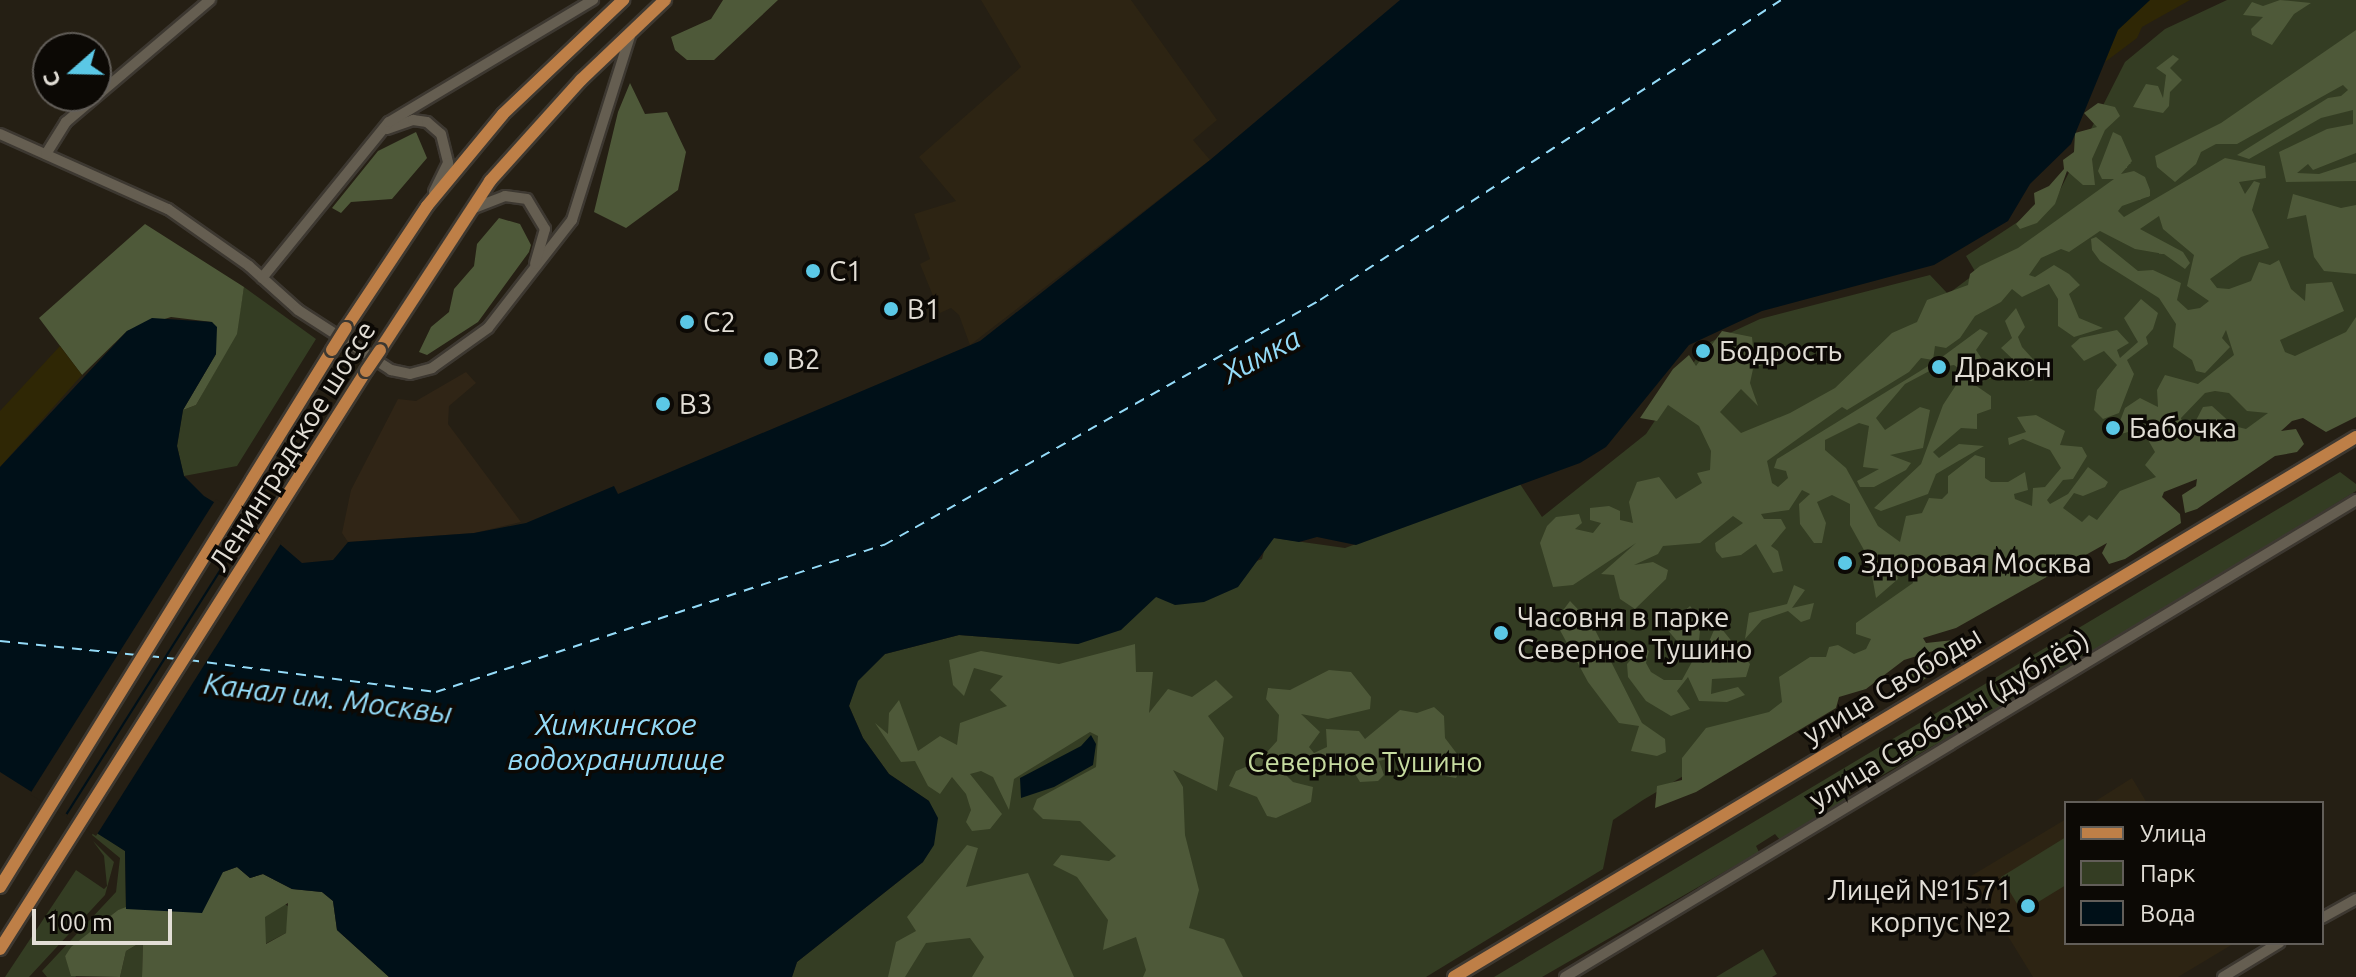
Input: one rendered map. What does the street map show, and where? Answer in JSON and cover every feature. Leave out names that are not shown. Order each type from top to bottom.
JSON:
[{"type":"main road","name":"Ленинградское шоссе","points":[[0,887],[332,350],[427,206],[503,114],[623,0]]},
{"type":"main road","name":"Ленинградское шоссе","points":[[0,949],[60,860],[466,215],[539,124],[665,0]]},
{"type":"main road","name":"улица Свободы","points":[[1457,976],[2355,440]]},
{"type":"main road","points":[[0,868],[28,839]]},
{"type":"street","points":[[46,154],[66,122],[210,0]]},
{"type":"street","points":[[262,278],[374,135],[423,97],[593,0]]},
{"type":"street","points":[[0,134],[168,209],[322,326],[391,370],[421,373],[488,328],[572,220],[633,29]]},
{"type":"street","points":[[374,135],[413,120],[427,122],[441,134],[448,163],[427,206]]},
{"type":"street","points":[[466,215],[490,199],[527,199],[545,229],[532,274]]},
{"type":"street","name":"улица Свободы (дублёр)","points":[[1565,977],[2356,500]]},
{"type":"street","points":[[2324,917],[2356,899]]},
{"type":"street","points":[[2223,977],[2276,945]]},
{"type":"shaded area","points":[[981,0],[1131,0],[1217,120],[1193,140],[1210,160],[970,345],[959,315],[951,308],[940,313],[920,264],[930,259],[914,214],[956,201],[919,157],[1021,67]]},
{"type":"shaded area","points":[[466,372],[476,383],[449,406],[448,424],[521,522],[474,533],[348,542],[342,533],[351,490],[398,399],[416,401]]},
{"type":"shaded area","points":[[2132,778],[2146,801],[2095,801]]},
{"type":"shaded area","name":"Лицей №1571 корпус №2","points":[[2064,820],[2064,945],[2231,945],[2178,977],[2033,977],[1971,876]]},
{"type":"green space","points":[[723,0],[778,0],[714,60],[687,60],[675,50],[671,37],[711,19]]},
{"type":"green space","name":"Северное Тушино","points":[[2227,0],[2356,0],[2356,376],[1643,800],[1613,820],[1603,869],[1426,977],[792,977],[797,962],[923,862],[929,801],[889,774],[863,738],[849,706],[857,681],[885,654],[959,635],[1078,644],[1156,597],[1262,559],[1266,543],[1274,538],[1345,548],[1520,484],[1542,517],[1646,434],[1706,344],[1760,319],[1930,275],[1948,294],[1976,273],[1966,256],[2057,196],[2125,62],[2165,29]]},
{"type":"green space","points":[[2280,0],[2311,3],[2294,14],[2272,45],[2252,35],[2251,29],[2263,17],[2243,15],[2252,2],[2263,6]]},
{"type":"green space","points":[[2356,30],[2356,153],[2313,170],[2308,164],[2297,173],[2319,174],[2356,162],[2356,181],[2286,182],[2279,152],[2327,129],[2353,124],[2353,110],[2321,118],[2249,159],[2237,155],[2328,98],[2341,96],[2348,90],[2343,85],[2237,144],[2216,144],[2201,152],[2196,164],[2175,182],[2157,167],[2155,156],[2221,123]]},
{"type":"green space","points":[[2173,55],[2179,59],[2170,68],[2182,80],[2170,92],[2169,106],[2163,113],[2133,107],[2146,84],[2158,86],[2163,98],[2166,75],[2156,68]]},
{"type":"green space","points":[[630,83],[645,114],[667,112],[686,152],[678,190],[626,228],[594,212],[618,112]]},
{"type":"green space","points":[[2098,103],[2115,107],[2120,116],[2105,130],[2092,159],[2095,185],[2083,185],[2067,171],[2055,204],[2037,223],[2020,229],[2016,224],[2035,204],[2034,193],[2049,186],[2064,169],[2063,160],[2074,152],[2075,133],[2097,127],[2084,113]]},
{"type":"green space","points":[[416,132],[427,158],[392,199],[351,202],[341,213],[332,208],[378,151]]},
{"type":"green space","points":[[2113,132],[2121,136],[2132,161],[2121,174],[2134,171],[2145,177],[2150,190],[2150,196],[2122,206],[2118,211],[2124,217],[2225,158],[2265,166],[2266,178],[2239,182],[2245,194],[2254,181],[2260,183],[2252,210],[2269,248],[2241,257],[2210,279],[2217,288],[2229,289],[2251,281],[2259,262],[2270,265],[2279,260],[2291,289],[2305,301],[2306,284],[2332,282],[2344,311],[2280,340],[2285,352],[2295,356],[2346,332],[2356,317],[2356,417],[2326,432],[2303,418],[2292,421],[2281,431],[2296,429],[2304,444],[2297,452],[2275,456],[2197,509],[2185,513],[2182,495],[2196,486],[2197,479],[2164,492],[2162,497],[2180,514],[2181,523],[2125,559],[2109,564],[2102,553],[2107,543],[1956,628],[1923,638],[1926,643],[1954,640],[1962,652],[1922,681],[1912,681],[1909,674],[1941,655],[1943,648],[1904,660],[1866,689],[1839,697],[1836,708],[1696,792],[1655,808],[1657,786],[1682,780],[1682,758],[1706,728],[1769,712],[1782,702],[1779,677],[1810,657],[1826,657],[1829,647],[1838,645],[1854,654],[1866,649],[1871,639],[1856,634],[1856,623],[1913,583],[1911,574],[1894,566],[1898,579],[1876,598],[1869,559],[1850,525],[1850,504],[1832,495],[1817,502],[1826,523],[1822,543],[1814,543],[1800,524],[1799,504],[1810,494],[1802,490],[1789,510],[1761,514],[1764,519],[1781,519],[1786,528],[1771,546],[1778,551],[1783,571],[1773,573],[1756,544],[1741,555],[1722,558],[1716,551],[1715,543],[1743,523],[1733,516],[1700,543],[1663,546],[1658,554],[1634,565],[1653,562],[1668,570],[1666,579],[1635,609],[1620,599],[1614,575],[1601,574],[1636,543],[1573,585],[1553,587],[1540,543],[1547,526],[1556,517],[1579,514],[1582,523],[1575,529],[1593,533],[1601,523],[1590,520],[1590,508],[1609,506],[1620,511],[1620,520],[1633,523],[1629,502],[1637,482],[1659,477],[1676,499],[1702,483],[1697,473],[1710,470],[1711,451],[1699,426],[1668,405],[1657,421],[1640,418],[1673,369],[1689,355],[1696,366],[1722,331],[1752,337],[1754,356],[1772,345],[1785,345],[1786,354],[1753,369],[1750,383],[1758,406],[1741,389],[1720,412],[1741,433],[1790,413],[1835,388],[1892,333],[1917,322],[1927,300],[1968,285],[1970,274],[1980,266],[2018,248],[2114,179],[2102,179],[2098,171]],"holes":[[[2159,216],[2163,229],[2194,255],[2187,286],[2209,301],[2200,308],[2188,310],[2177,300],[2181,283],[2153,270],[2138,271],[2096,237],[2091,239],[2092,250],[2100,261],[2159,298],[2176,324],[2173,347],[2192,360],[2196,371],[2205,373],[2230,347],[2222,338],[2226,330],[2234,355],[2198,384],[2165,375],[2157,390],[2158,407],[2140,398],[2125,408],[2117,429],[2121,434],[2139,429],[2147,438],[2155,452],[2145,465],[2156,477],[2120,491],[2097,520],[2089,515],[2082,522],[2063,508],[2074,493],[2083,496],[2105,487],[2108,482],[2088,467],[2068,494],[2050,504],[2047,500],[2063,480],[2073,479],[2087,456],[2082,447],[2060,445],[2065,431],[2036,415],[2017,417],[2026,432],[2008,438],[2009,445],[2023,439],[2050,450],[2061,468],[2045,487],[2033,488],[2032,506],[2015,499],[2014,494],[2028,490],[2025,472],[2008,482],[1991,482],[1985,478],[1985,458],[1975,455],[1948,476],[1948,493],[1942,499],[1929,498],[1922,513],[1906,516],[1900,542],[1878,526],[1846,468],[1825,450],[1825,440],[1859,423],[1869,426],[1863,467],[1879,469],[1857,481],[1860,487],[1874,487],[1906,470],[1911,463],[1890,455],[1923,448],[1930,410],[1920,407],[1885,430],[1876,418],[1905,384],[1935,368],[1954,365],[1979,383],[1997,376],[1998,363],[1984,362],[1976,350],[1988,333],[1980,329],[1938,360],[1777,459],[1774,468],[1786,471],[1788,478],[1778,487],[1772,483],[1767,461],[1842,407],[1847,410],[1909,372],[1921,358],[1933,360],[1935,346],[1946,348],[1960,338],[1975,316],[2001,302],[2012,289],[2022,297],[2049,284],[2058,299],[2058,326],[2074,337],[2103,328],[2079,318],[2069,294],[2080,285],[2069,274],[2054,265],[2035,277],[2029,275],[2041,258],[2061,249],[2069,252],[2100,231],[2135,249],[2164,254],[2185,269],[2190,263],[2183,252],[2140,229]],[[2205,393],[2229,393],[2247,411],[2268,413],[2246,429],[2234,426],[2212,406],[2203,407],[2192,428],[2184,430],[2181,418]]]},
{"type":"green space","points":[[2293,194],[2341,208],[2356,205],[2356,274],[2324,271],[2314,257],[2306,215],[2287,219]]},
{"type":"green space","points":[[499,218],[520,224],[531,245],[529,252],[478,322],[427,355],[419,352],[431,327],[449,312],[454,289],[474,266],[477,244]]},
{"type":"green space","points":[[145,224],[244,287],[237,334],[196,405],[183,410],[216,354],[212,322],[171,317],[127,331],[82,375],[39,318]]},
{"type":"green space","points":[[244,287],[316,339],[237,466],[184,476],[177,446],[183,410],[196,405],[236,334]]},
{"type":"green space","points":[[2141,299],[2158,313],[2153,329],[2146,337],[2148,344],[2127,360],[2134,374],[2119,413],[2103,419],[2094,410],[2097,390],[2117,365],[2104,351],[2084,361],[2071,346],[2080,338],[2117,330],[2129,343],[2117,350],[2120,358],[2138,342],[2124,318]]},
{"type":"green space","points":[[2016,308],[2025,327],[2018,337],[2022,347],[2041,368],[2032,381],[2024,380],[2021,367],[2001,348],[2012,338],[2005,321]]},
{"type":"green space","points":[[1962,376],[1991,396],[1991,409],[1977,414],[1977,429],[1961,428],[1933,452],[1939,458],[1959,444],[1984,446],[1936,474],[1928,494],[1881,511],[1874,508],[1921,464],[1943,405]]},
{"type":"green space","points":[[2340,472],[2356,484],[2356,491],[2056,675],[2052,670],[2016,692],[2018,697],[1848,795],[1850,800],[1780,840],[1775,834],[1756,846],[1759,852],[1542,977],[1494,977]]},
{"type":"green space","points":[[1794,585],[1805,590],[1792,608],[1814,603],[1810,619],[1801,622],[1788,611],[1762,620],[1745,639],[1749,613],[1787,604]]},
{"type":"green space","points":[[1570,601],[1592,624],[1642,723],[1665,739],[1666,752],[1657,756],[1631,751],[1639,726],[1619,723],[1588,682],[1555,621]]},
{"type":"green space","points":[[1690,606],[1701,620],[1698,651],[1708,644],[1717,623],[1750,664],[1746,677],[1712,679],[1711,694],[1738,687],[1745,695],[1727,702],[1699,701],[1688,677],[1677,691],[1690,709],[1671,716],[1646,701],[1628,677],[1627,664],[1643,647],[1649,651],[1646,663],[1651,672],[1664,680],[1682,680],[1693,660],[1666,628]]},
{"type":"green space","points":[[1135,644],[1136,672],[1153,672],[1149,713],[1168,689],[1192,697],[1216,680],[1233,697],[1208,716],[1224,738],[1217,791],[1173,770],[1183,787],[1185,835],[1199,890],[1189,928],[1224,939],[1243,977],[1143,977],[1146,970],[1136,937],[1103,950],[1108,920],[1077,877],[1053,865],[1061,855],[1109,861],[1116,856],[1080,821],[1043,819],[1033,809],[1037,799],[1096,767],[1098,736],[1090,732],[1014,779],[1009,810],[993,777],[981,771],[970,774],[1002,814],[990,829],[972,831],[966,822],[971,810],[966,794],[952,777],[940,794],[928,786],[915,761],[901,762],[875,723],[888,734],[889,713],[899,700],[918,751],[940,736],[957,745],[960,723],[1007,706],[990,690],[1003,676],[974,668],[964,696],[953,685],[949,660],[981,651],[1059,664]]},
{"type":"green space","points":[[1329,670],[1351,672],[1371,697],[1370,709],[1328,719],[1301,714],[1320,732],[1309,747],[1314,753],[1327,747],[1326,729],[1359,731],[1365,739],[1400,710],[1417,713],[1434,707],[1444,716],[1445,738],[1464,763],[1456,778],[1411,770],[1395,757],[1379,761],[1384,775],[1378,781],[1360,782],[1352,769],[1280,769],[1293,782],[1313,787],[1311,802],[1276,818],[1267,816],[1257,797],[1229,786],[1236,771],[1248,766],[1249,755],[1267,752],[1277,741],[1279,715],[1266,699],[1268,688],[1290,690]]},
{"type":"green space","points":[[94,830],[125,851],[126,909],[118,910],[65,956],[76,977],[47,977],[42,971],[116,892],[120,858],[92,835]]},
{"type":"green space","points":[[2064,838],[2064,886],[2022,912],[2001,877]]},
{"type":"green space","points":[[93,841],[114,862],[105,895],[29,977],[5,977],[76,870],[104,889],[107,886],[104,856]]},
{"type":"green space","points":[[967,845],[978,848],[966,887],[1028,873],[1074,977],[972,977],[984,957],[970,938],[926,943],[905,977],[888,977],[896,942],[916,931],[907,917]]},
{"type":"green space","points":[[237,867],[250,878],[263,874],[292,889],[322,892],[333,901],[337,930],[389,977],[142,977],[143,941],[126,951],[120,977],[71,976],[65,956],[71,947],[118,910]],"holes":[[[288,903],[286,933],[266,944],[265,917]]]},
{"type":"green space","points":[[283,903],[291,908],[286,933],[265,944],[265,916]]},
{"type":"green space","points":[[143,941],[142,977],[120,977],[126,951]]},
{"type":"green space","points":[[1763,949],[1777,974],[1772,977],[1716,977]]},
{"type":"sand","points":[[2150,0],[2190,0],[2142,27],[2137,38],[2105,62],[2118,29]]},
{"type":"sand","points":[[60,346],[82,375],[0,467],[0,411]]},
{"type":"water","name":"Химкинское водохранилище","points":[[1400,0],[2150,0],[2118,30],[2071,144],[2030,184],[2008,221],[1934,265],[1762,311],[1689,345],[1606,447],[1580,463],[1356,545],[1317,537],[1299,542],[1274,538],[1238,587],[1204,602],[1175,605],[1156,597],[1121,630],[1078,644],[959,635],[885,654],[858,681],[849,706],[863,738],[889,774],[929,801],[938,818],[934,845],[923,862],[797,962],[792,977],[389,977],[337,930],[333,901],[322,892],[292,889],[263,874],[250,878],[237,867],[223,872],[202,913],[126,909],[125,851],[0,772],[0,467],[127,331],[152,318],[212,322],[217,327],[216,354],[183,410],[177,446],[184,476],[204,496],[273,538],[302,563],[333,560],[348,542],[474,533],[526,523],[614,486],[618,494],[980,341],[1210,160]]},
{"type":"water","points":[[1091,735],[1096,744],[1093,765],[1054,787],[1021,798],[1020,778],[1081,746]]},
{"type":"pier","points":[[216,499],[250,521],[64,816],[30,794]]},
{"type":"pier","points":[[252,522],[282,542],[96,836],[66,817]]},
{"type":"ferry route","points":[[189,660],[436,692],[884,545],[1320,300],[1781,0]]},
{"type":"ferry route","points":[[0,641],[139,655]]},
{"type":"ferry route","points":[[149,656],[179,659]]},
{"type":"place","name":"C1","points":[[813,271]]},
{"type":"place","name":"B1","points":[[891,309]]},
{"type":"place","name":"C2","points":[[687,322]]},
{"type":"place","name":"Бодрость","points":[[1703,351]]},
{"type":"place","name":"B2","points":[[771,359]]},
{"type":"place","name":"Дракон","points":[[1939,367]]},
{"type":"place","name":"B3","points":[[663,404]]},
{"type":"place","name":"Бабочка","points":[[2113,428]]},
{"type":"place","name":"Здоровая Москва","points":[[1845,563]]},
{"type":"place","name":"Часовня в парке Северное Тушино","points":[[1501,633]]},
{"type":"place","name":"Лицей №1571 корпус №2","points":[[2028,906]]},
{"type":"water label","name":"Химка","points":[[1261,355]]},
{"type":"water label","name":"Канал им. Москвы","points":[[328,698]]}]
